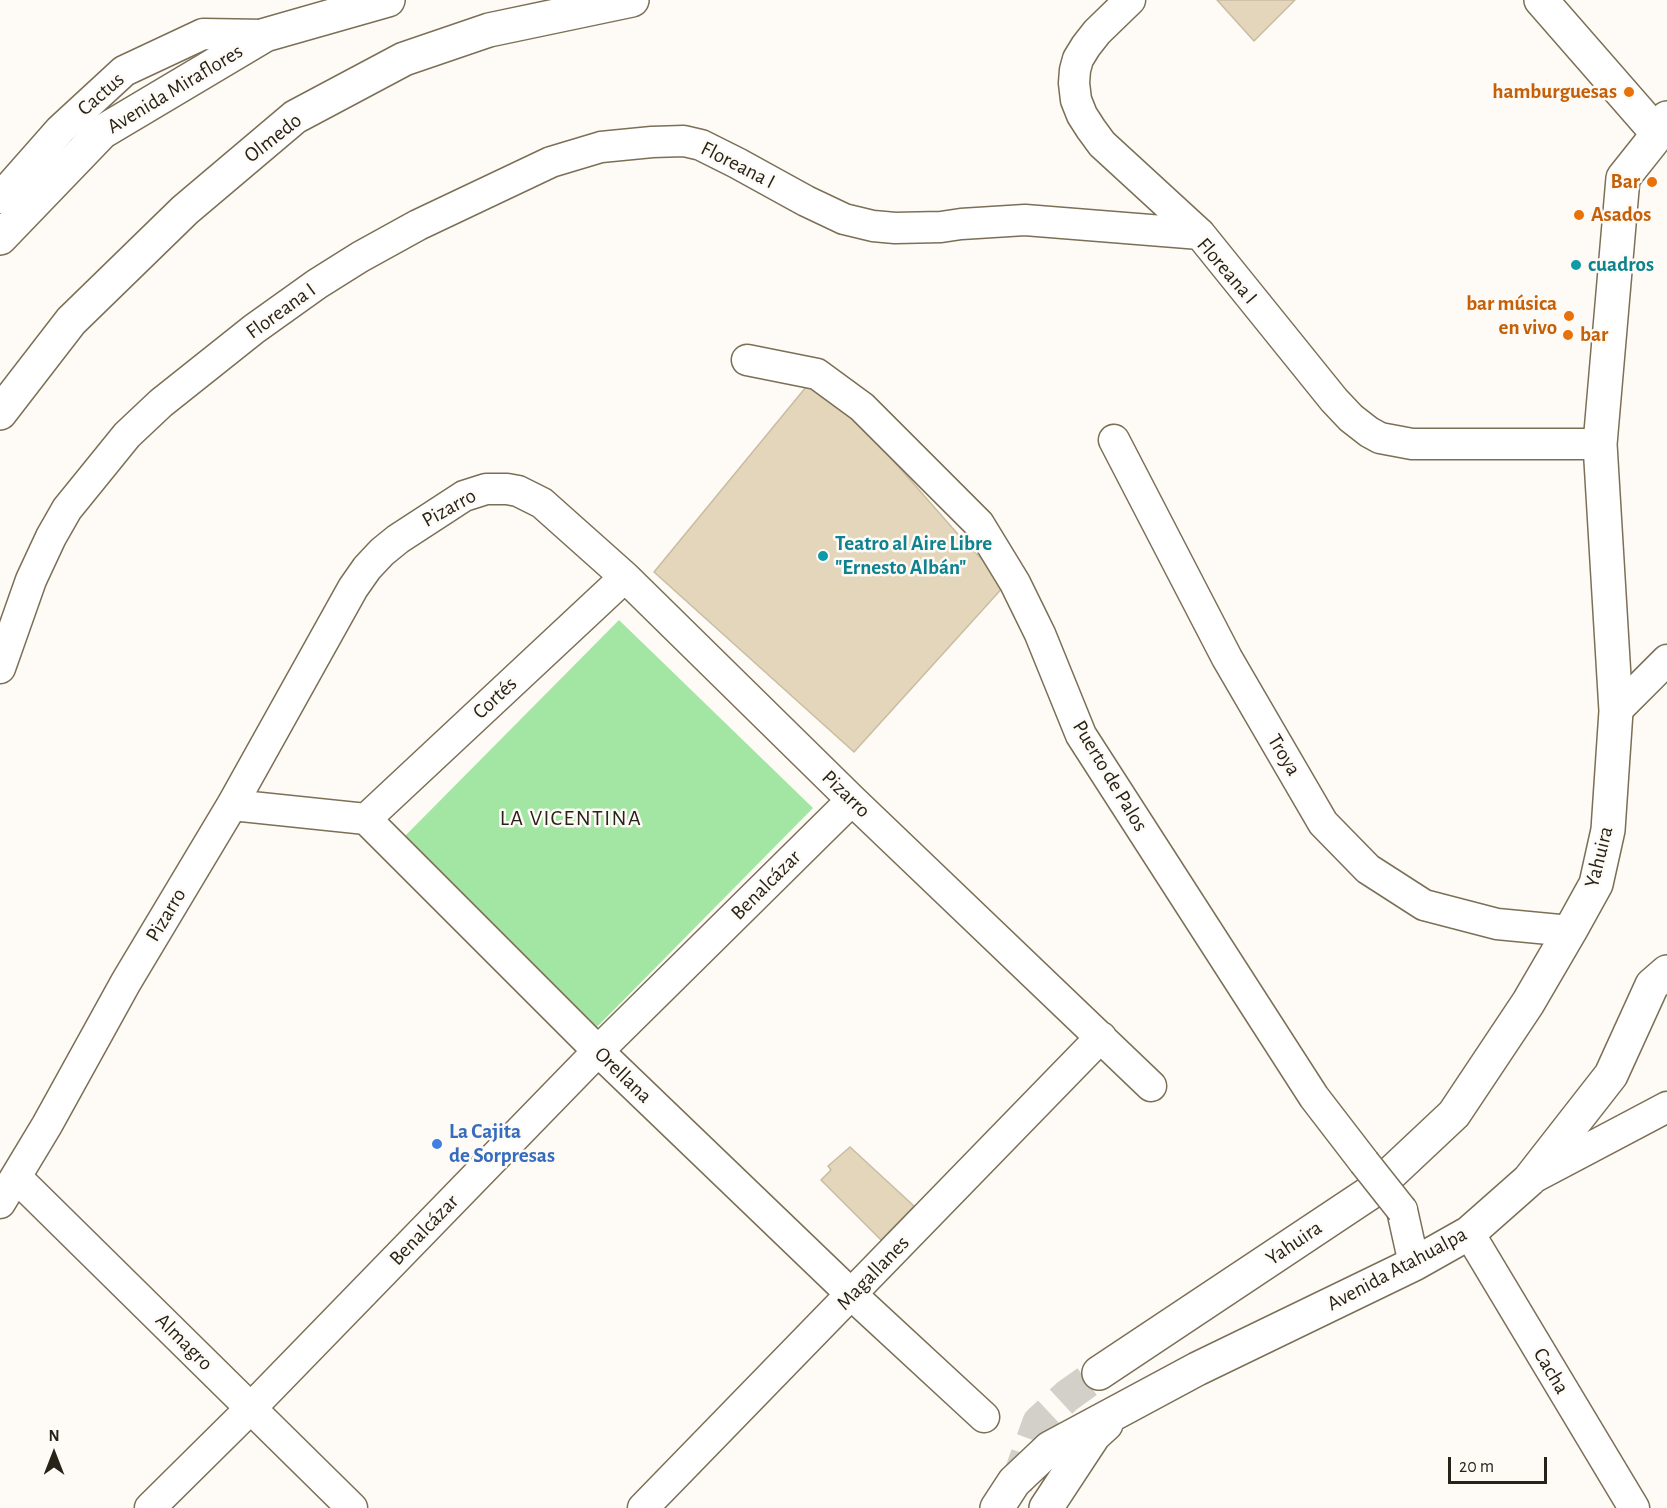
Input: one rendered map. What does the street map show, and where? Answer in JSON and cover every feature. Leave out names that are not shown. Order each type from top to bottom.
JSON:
[{"type":"main road","name":"Avenida Miraflores","points":[[0,238],[102,132],[265,35],[388,0]]},
{"type":"main road","name":"Olmedo","points":[[0,412],[71,321],[185,210],[295,117],[404,59],[489,30],[633,0]]},
{"type":"main road","points":[[1542,0],[1665,131]]},
{"type":"main road","name":"Yahuira","points":[[1099,1373],[1371,1192],[1454,1114],[1528,1003],[1596,884],[1608,830],[1616,711],[1600,444],[1623,178],[1665,131]]},
{"type":"main road","name":"Avenida Atahualpa","points":[[997,1508],[1014,1482],[1050,1448],[1125,1406],[1414,1264],[1469,1233],[1529,1180],[1611,1075],[1652,985],[1667,972]]},
{"type":"main road","name":"Avenida Atahualpa","points":[[1046,1508],[1094,1434],[1125,1406]]},
{"type":"street","points":[[1130,0],[1097,32],[1078,59],[1074,83],[1076,99],[1090,129],[1102,144],[1200,234]]},
{"type":"street","name":"Cactus","points":[[0,198],[60,130],[124,71],[203,34],[265,35]]},
{"type":"street","name":"Floreana I","points":[[0,668],[31,580],[67,509],[127,435],[161,403],[254,328],[360,257],[418,225],[551,162],[601,147],[684,141],[701,145],[844,219],[873,226],[940,227],[1025,220],[1200,234],[1334,400],[1351,418],[1380,438],[1412,444],[1600,444]]},
{"type":"street","name":"Puerto de Palos","points":[[747,360],[817,374],[862,407],[979,524],[1015,583],[1040,634],[1081,735],[1314,1097],[1402,1210],[1414,1264]]},
{"type":"street","name":"Troya","points":[[1114,440],[1227,658],[1323,822],[1368,869],[1424,905],[1497,924],[1570,931]]},
{"type":"street","name":"Pizarro","points":[[0,1203],[47,1125],[126,982],[232,805],[353,588],[367,568],[398,538],[464,496],[486,489],[518,491],[542,503],[625,577],[852,800],[1151,1086]]},
{"type":"street","name":"Cortés","points":[[366,819],[625,577]]},
{"type":"street","points":[[1616,711],[1667,660]]},
{"type":"street","name":"Benalcázar","points":[[150,1508],[251,1408],[598,1051],[852,800]]},
{"type":"street","points":[[232,805],[366,819]]},
{"type":"street","name":"Orellana","points":[[366,819],[598,1051],[852,1295],[984,1417]]},
{"type":"street","name":"Magallanes","points":[[643,1508],[1101,1037]]},
{"type":"street","points":[[1529,1180],[1667,1107]]},
{"type":"street","name":"Almagro","points":[[16,1177],[352,1508]]},
{"type":"street","name":"Cacha","points":[[1469,1233],[1634,1508]]},
{"type":"green space","points":[[619,620],[813,808],[595,1029],[401,840]]},
{"type":"building","points":[[1217,0],[1295,0],[1254,41]]},
{"type":"building","name":"Teatro al Aire Libre \"Ernesto Albán\"","points":[[811,381],[856,418],[963,540],[1006,584],[854,752],[654,572]]},
{"type":"building","points":[[850,1147],[914,1206],[881,1240],[821,1180],[831,1170],[828,1166]]},
{"type":"tunnel","points":[[1016,1486],[1039,1422],[1067,1396],[1099,1373]]},
{"type":"place","name":"hamburguesas","points":[[1629,92]]},
{"type":"place","name":"Bar","points":[[1652,182]]},
{"type":"place","name":"Asados","points":[[1579,215]]},
{"type":"place","name":"cuadros","points":[[1576,265]]},
{"type":"place","name":"bar música en vivo","points":[[1569,316]]},
{"type":"place","name":"bar","points":[[1568,335]]},
{"type":"place","name":"Teatro al Aire Libre \"Ernesto Albán\"","points":[[823,556]]},
{"type":"place","name":"La Cajita de Sorpresas","points":[[437,1144]]},
{"type":"district","name":"LA VICENTINA","points":[[571,818]]}]
